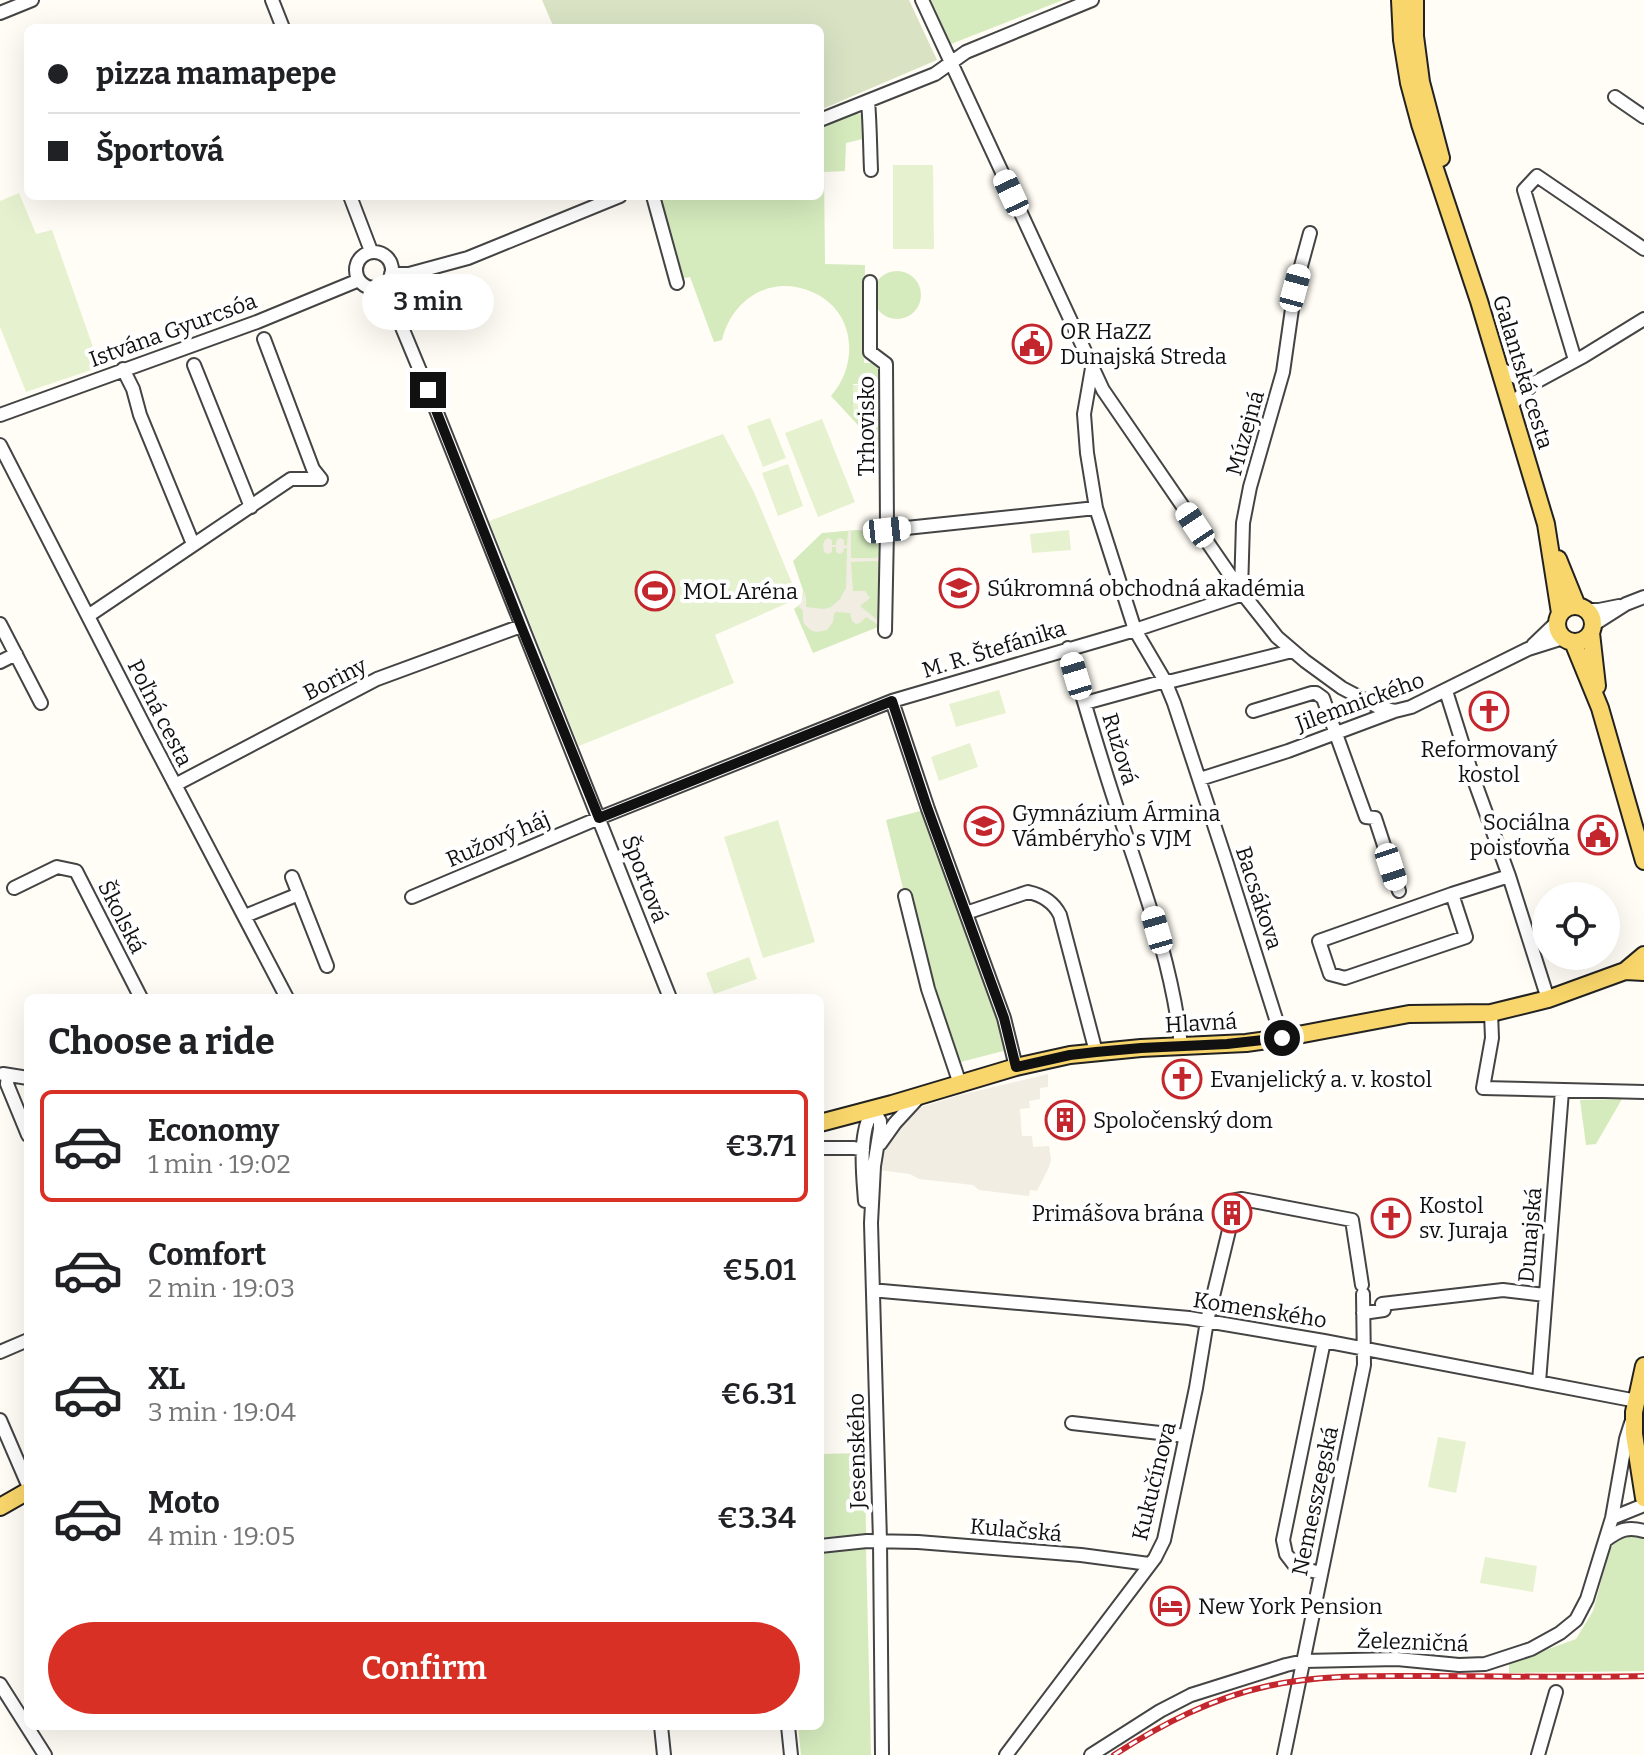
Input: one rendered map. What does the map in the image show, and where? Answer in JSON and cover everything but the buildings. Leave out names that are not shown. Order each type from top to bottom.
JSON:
[{"type":"main road","name":"Galantská cesta","points":[[1400,0],[1409,83],[1549,538],[1563,629],[1600,708]]},
{"type":"main road","name":"Galantská cesta","points":[[1415,0],[1415,36],[1421,82],[1453,218]]},
{"type":"main road","name":"Galantská cesta","points":[[1549,538],[1587,618],[1600,708],[1644,861]]},
{"type":"main road","points":[[1566,608],[1587,618],[1584,640],[1563,629],[1566,608]]},
{"type":"main road","points":[[1625,971],[1644,955]]},
{"type":"main road","points":[[1625,971],[1644,972]]},
{"type":"main road","name":"Hlavná","points":[[824,1122],[1016,1067],[1070,1055],[1246,1043],[1409,1014],[1491,1013],[1548,999],[1625,971]]},
{"type":"main road","points":[[1644,1366],[1635,1406],[1644,1498]]},
{"type":"main road","points":[[0,1507],[24,1493]]},
{"type":"street","points":[[0,13],[32,0]]},
{"type":"street","points":[[272,0],[281,24]]},
{"type":"street","points":[[922,0],[1103,390],[1242,593],[1277,637],[1342,688],[1380,708],[1395,711]]},
{"type":"street","points":[[824,118],[935,74],[966,52],[1092,0]]},
{"type":"street","points":[[935,74],[964,89]]},
{"type":"street","points":[[1615,97],[1644,117]]},
{"type":"street","points":[[868,101],[871,170]]},
{"type":"street","points":[[1575,360],[1524,190],[1537,176],[1644,249]]},
{"type":"street","points":[[352,200],[371,251]]},
{"type":"street","points":[[388,279],[468,258],[610,200]]},
{"type":"street","points":[[654,200],[677,283]]},
{"type":"street","name":"Múzejná","points":[[1242,593],[1243,523],[1250,487],[1283,372],[1295,288],[1310,233]]},
{"type":"street","points":[[371,251],[383,254],[392,268],[388,279],[380,287],[370,287],[359,280],[357,262],[371,251]]},
{"type":"street","points":[[394,306],[396,289],[409,274]]},
{"type":"street","name":"Športová","points":[[388,279],[394,306],[668,994]]},
{"type":"street","name":"Istvána Gyurcsóa","points":[[0,415],[257,322],[359,280]]},
{"type":"street","name":"Trhovisko","points":[[870,282],[870,352],[886,364],[885,631]]},
{"type":"street","points":[[1510,406],[1534,383],[1644,319]]},
{"type":"street","points":[[88,616],[291,479],[321,479],[313,469],[264,339]]},
{"type":"street","points":[[194,365],[251,507]]},
{"type":"street","points":[[1498,367],[1521,380],[1534,383]]},
{"type":"street","points":[[1092,368],[1084,414],[1096,508],[1135,630],[1242,593]]},
{"type":"street","points":[[123,369],[193,544]]},
{"type":"street","points":[[1086,404],[1113,404]]},
{"type":"street","name":"Poľná cesta","points":[[0,445],[285,994]]},
{"type":"street","points":[[887,530],[1096,508]]},
{"type":"street","points":[[1587,618],[1599,610],[1644,597]]},
{"type":"street","points":[[0,624],[41,703]]},
{"type":"street","name":"Boriny","points":[[175,785],[377,679],[521,626]]},
{"type":"street","name":"Jilemnického","points":[[1200,779],[1411,707],[1563,629]]},
{"type":"street","name":"M. R. Štefánika","points":[[599,818],[892,701],[1135,630]]},
{"type":"street","name":"Bacsákova","points":[[1135,630],[1165,681],[1200,779],[1282,1038]]},
{"type":"street","name":"Ružová","points":[[1068,648],[1170,974],[1181,1046]]},
{"type":"street","points":[[1085,703],[1292,651]]},
{"type":"street","points":[[0,662],[16,654]]},
{"type":"street","points":[[1446,691],[1548,999]]},
{"type":"street","points":[[1253,711],[1316,693],[1321,695],[1366,817],[1375,818],[1399,891]]},
{"type":"street","points":[[892,701],[1004,1018],[1016,1067]]},
{"type":"street","name":"Ružový háj","points":[[412,897],[599,818]]},
{"type":"street","name":"Školská","points":[[14,888],[57,867],[76,871],[139,994]]},
{"type":"street","points":[[1452,894],[1466,937],[1345,978],[1330,974],[1319,941],[1452,894],[1509,876]]},
{"type":"street","points":[[292,877],[327,966]]},
{"type":"street","points":[[966,913],[1028,892],[1055,905],[1096,1052]]},
{"type":"street","points":[[245,916],[299,894]]},
{"type":"street","points":[[905,896],[928,989],[960,1084]]},
{"type":"street","points":[[1491,1013],[1492,1038],[1483,1088],[1644,1092]]},
{"type":"street","points":[[24,1077],[4,1074],[24,1125]]},
{"type":"street","name":"Dunajská","points":[[1539,1382],[1562,1091]]},
{"type":"street","points":[[878,1147],[921,1095]]},
{"type":"street","points":[[873,1110],[880,1126],[878,1147]]},
{"type":"street","points":[[871,1223],[865,1206],[863,1150],[865,1129],[873,1110]]},
{"type":"street","name":"Jesenského","points":[[878,1147],[871,1223],[880,1541],[882,1755]]},
{"type":"street","points":[[824,1148],[863,1150]]},
{"type":"street","name":"Nemesszegská","points":[[1236,1208],[1352,1220],[1362,1289],[1364,1365],[1284,1755]]},
{"type":"street","name":"Kukučínova","points":[[1006,1755],[1155,1558],[1164,1540],[1207,1321],[1236,1208]]},
{"type":"street","points":[[1363,1313],[1384,1310],[1382,1304],[1503,1290],[1545,1295]]},
{"type":"street","name":"Komenského","points":[[873,1291],[1207,1321],[1539,1382],[1635,1406]]},
{"type":"street","points":[[1321,1573],[1296,1567],[1286,1554],[1283,1540],[1324,1341]]},
{"type":"street","points":[[0,1352],[24,1342]]},
{"type":"street","name":"Železničná","points":[[1091,1755],[1191,1695],[1304,1661],[1397,1659],[1459,1665],[1485,1664],[1531,1649],[1560,1633],[1576,1620],[1587,1599],[1612,1518],[1635,1406]]},
{"type":"street","points":[[0,1420],[24,1476]]},
{"type":"street","points":[[1072,1423],[1186,1436]]},
{"type":"street","points":[[1612,1518],[1644,1505]]},
{"type":"street","points":[[1606,1540],[1623,1529],[1644,1531]]},
{"type":"street","name":"Kulačská","points":[[824,1546],[880,1541],[918,1542],[1149,1564]]},
{"type":"street","points":[[0,1684],[24,1722]]},
{"type":"street","points":[[1538,1755],[1556,1692]]},
{"type":"street","points":[[29,1730],[45,1755]]},
{"type":"street","points":[[661,1730],[664,1755]]},
{"type":"street","points":[[788,1730],[791,1755]]},
{"type":"green space","points":[[542,0],[909,0],[937,60],[824,108],[824,24],[552,24]]},
{"type":"green space","points":[[931,0],[1063,0],[951,44]]},
{"type":"green space","points":[[853,112],[863,117],[863,139],[846,143],[845,171],[824,172],[824,124]]},
{"type":"green space","points":[[893,165],[933,165],[934,249],[893,249]]},
{"type":"green space","points":[[824,172],[825,264],[865,265],[864,363],[875,363],[880,368],[879,384],[853,384],[853,411],[879,412],[880,447],[872,445],[831,396],[840,383],[849,353],[845,324],[826,300],[797,287],[768,288],[744,302],[727,325],[722,340],[714,342],[690,277],[680,279],[661,200],[824,200]]},
{"type":"green space","points":[[19,193],[36,234],[52,230],[100,367],[26,392],[0,327],[0,201]]},
{"type":"green space","points":[[897,271],[914,278],[921,295],[914,312],[897,319],[880,312],[873,295],[880,278]]},
{"type":"green space","points":[[853,385],[879,385],[879,412],[853,411]]},
{"type":"green space","points":[[770,418],[786,458],[763,467],[747,426]]},
{"type":"green space","points":[[822,419],[855,502],[818,517],[785,433]]},
{"type":"green space","name":"MOL Aréna","points":[[723,434],[754,492],[794,594],[790,602],[715,635],[734,683],[579,746],[489,521]]},
{"type":"green space","points":[[788,464],[803,506],[778,516],[762,473]]},
{"type":"green space","points":[[1069,530],[1071,550],[1032,553],[1030,534]]},
{"type":"green space","points":[[875,531],[884,536],[878,627],[813,653],[794,609],[802,603],[803,590],[793,561],[822,533]]},
{"type":"green space","points":[[999,690],[1006,713],[956,727],[949,704]]},
{"type":"green space","points":[[970,743],[978,767],[939,781],[931,757]]},
{"type":"green space","points":[[928,809],[1011,1049],[953,1064],[928,989],[886,820]]},
{"type":"green space","points":[[778,820],[815,942],[763,958],[724,837]]},
{"type":"green space","points":[[749,957],[757,979],[714,994],[706,973]]},
{"type":"green space","points":[[1622,1099],[1596,1144],[1586,1145],[1580,1100]]},
{"type":"green space","points":[[1438,1437],[1466,1442],[1456,1493],[1428,1487]]},
{"type":"green space","points":[[865,1453],[866,1534],[824,1538],[824,1454]]},
{"type":"green space","points":[[1630,1535],[1644,1540],[1644,1671],[1509,1673],[1509,1663],[1576,1639],[1593,1611],[1610,1549],[1620,1537]]},
{"type":"green space","points":[[866,1548],[871,1755],[801,1755],[798,1730],[824,1730],[824,1552]]},
{"type":"green space","points":[[1485,1557],[1537,1566],[1533,1592],[1480,1583]]},
{"type":"shaded area","points":[[848,531],[851,531],[851,558],[876,558],[884,548],[879,559],[881,563],[851,562],[853,591],[865,591],[870,598],[860,606],[878,620],[880,618],[878,627],[866,617],[856,624],[850,613],[836,612],[827,630],[812,631],[805,625],[803,611],[799,607],[804,590],[806,607],[824,609],[840,599],[846,588],[847,548],[840,554],[836,552],[836,547],[832,547],[832,552],[828,554],[824,552],[823,545],[828,538],[832,540],[832,545],[836,545],[840,538],[847,546]]},
{"type":"shaded area","points":[[1048,1074],[1048,1087],[1040,1088],[1040,1099],[1029,1101],[1030,1108],[1020,1109],[1022,1136],[1032,1136],[1033,1147],[1049,1146],[1051,1160],[1037,1191],[1030,1190],[1029,1196],[979,1190],[973,1185],[919,1179],[910,1174],[879,1170],[880,1158],[894,1131],[905,1118],[921,1107]]},
{"type":"railway","points":[[1114,1755],[1207,1705],[1247,1691],[1288,1682],[1370,1676],[1644,1676]]},
{"type":"place","name":"OR HaZZ Dunajská Streda","points":[[1032,344]]},
{"type":"place","name":"Súkromná obchodná akadémia","points":[[959,588]]},
{"type":"place","name":"MOL Aréna","points":[[655,591]]},
{"type":"place","name":"Reformovaný kostol","points":[[1489,711]]},
{"type":"place","name":"Gymnázium Ármina Vámbéryho s VJM","points":[[984,826]]},
{"type":"place","name":"Sociálna poisťovňa","points":[[1598,835]]},
{"type":"place","name":"Evanjelický a. v. kostol","points":[[1182,1079]]},
{"type":"place","name":"Spoločenský dom","points":[[1065,1120]]},
{"type":"place","name":"Primášova brána","points":[[1232,1213]]},
{"type":"place","name":"Kostol sv. Juraja","points":[[1391,1218]]},
{"type":"place","name":"New York Pension","points":[[1170,1606]]},
{"type":"route","points":[[428,390],[599,818],[892,701],[1004,1018],[1016,1067],[1096,1052],[1282,1038]]}]
